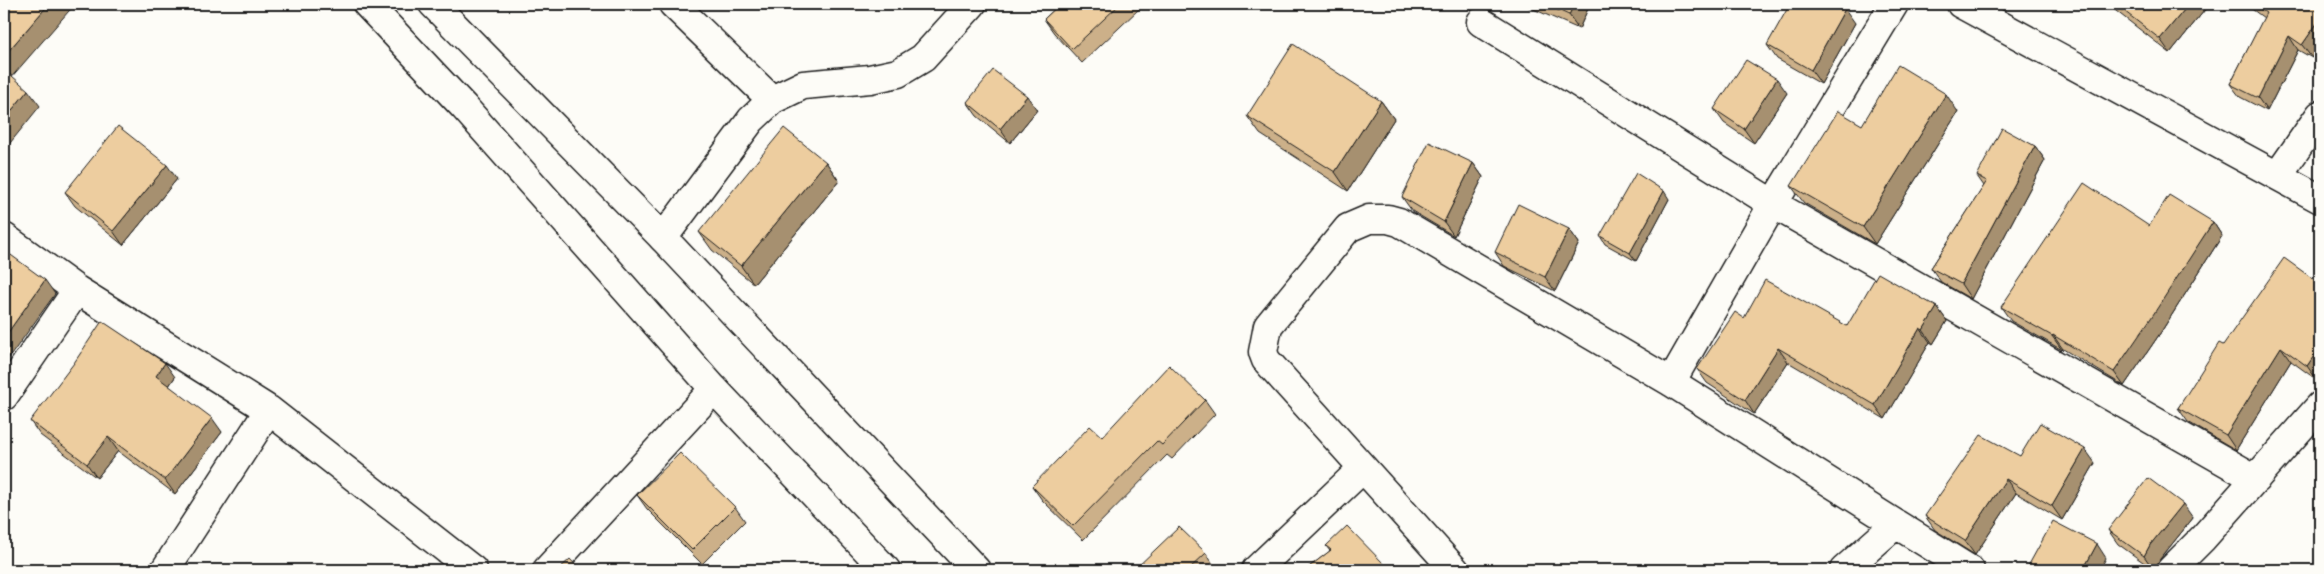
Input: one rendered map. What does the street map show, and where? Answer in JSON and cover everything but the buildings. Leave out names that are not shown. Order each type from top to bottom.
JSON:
[{"type":"street","points":[[366,4],[464,107],[714,389],[886,570]]},
{"type":"street","points":[[433,4],[663,238],[976,570]]},
{"type":"street","points":[[673,4],[772,100]]},
{"type":"street","points":[[663,238],[751,120],[772,100],[803,86],[870,79],[898,73],[923,58],[972,4]]},
{"type":"street","points":[[1671,382],[1773,204],[1894,4]]},
{"type":"street","points":[[1961,4],[2320,199]]},
{"type":"street","points":[[1481,22],[1773,204],[2256,479]]},
{"type":"street","points":[[2278,175],[2320,115]]},
{"type":"street","points":[[1455,570],[1266,360],[1263,352],[1268,326],[1348,228],[1369,219],[1388,218],[1399,222],[1671,382],[1970,570]]},
{"type":"street","points":[[4,237],[77,290],[269,410],[473,570]]},
{"type":"street","points":[[4,396],[77,290]]},
{"type":"street","points":[[547,570],[714,389]]},
{"type":"street","points":[[2171,570],[2256,479],[2320,406]]},
{"type":"street","points":[[165,570],[269,410]]},
{"type":"street","points":[[1256,570],[1363,468]]},
{"type":"street","points":[[1844,570],[1896,524]]}]
